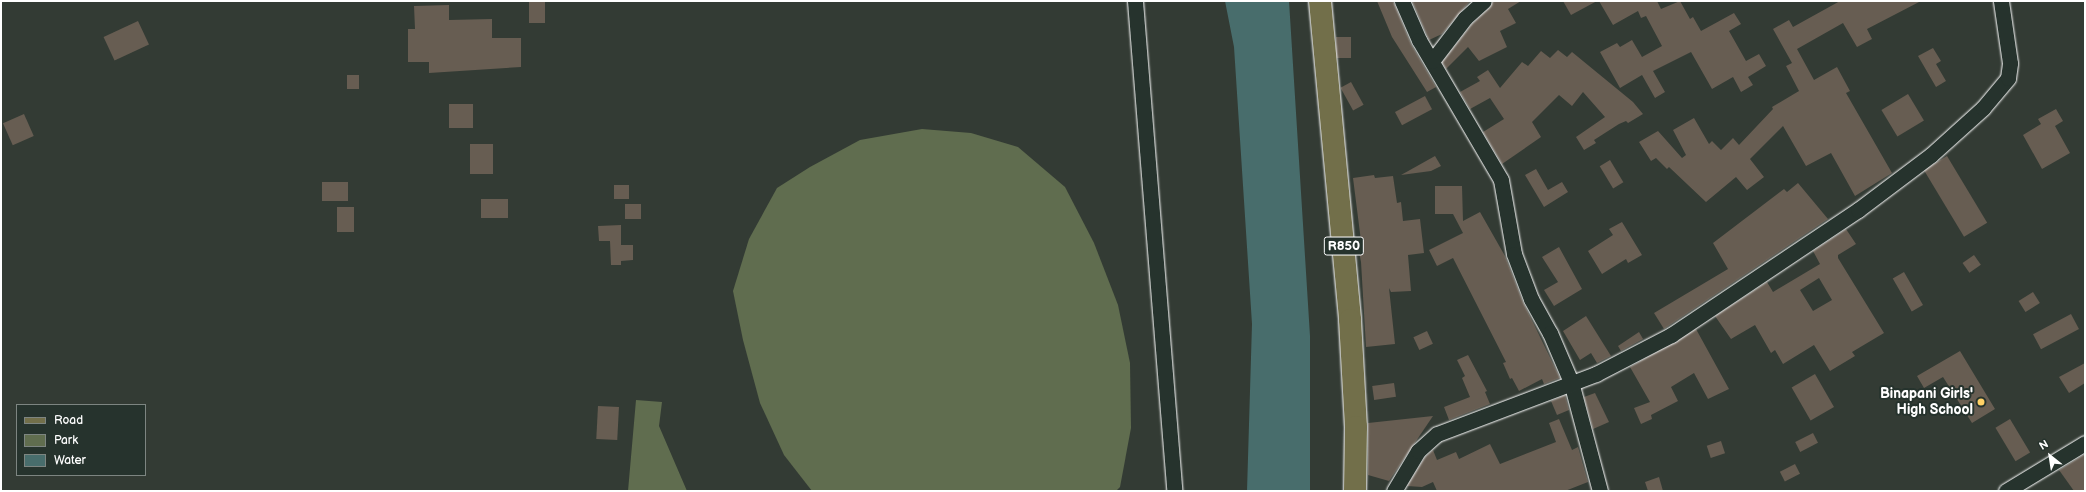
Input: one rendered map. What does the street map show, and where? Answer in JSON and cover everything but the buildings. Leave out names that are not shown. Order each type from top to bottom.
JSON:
[{"type":"main road","name":"R850","points":[[1320,1],[1350,320],[1356,427],[1355,491]]},
{"type":"street","points":[[1135,1],[1174,491]]},
{"type":"street","points":[[1402,1],[1419,40],[1501,180],[1514,254],[1531,299],[1550,333],[1571,382],[1600,491]]},
{"type":"street","points":[[1432,61],[1465,18],[1484,1]]},
{"type":"street","points":[[1394,491],[1418,451],[1437,434],[1571,382],[1596,374],[1671,335],[1756,281],[1858,210],[1931,155],[1984,108],[2008,78],[2010,63],[2001,1]]},
{"type":"street","points":[[2006,491],[2085,442]]},
{"type":"green space","points":[[922,129],[971,133],[1018,147],[1065,187],[1094,243],[1118,305],[1130,363],[1131,428],[1120,487],[1116,491],[812,491],[784,455],[760,403],[743,340],[733,291],[749,239],[777,188],[810,167],[860,140]]},
{"type":"green space","points":[[636,400],[662,402],[659,426],[687,491],[628,491]]},
{"type":"water","points":[[1225,1],[1289,1],[1310,336],[1310,491],[1247,491],[1252,324],[1234,47]]},
{"type":"place","name":"Binapani Girls' High School","points":[[1981,402]]}]
